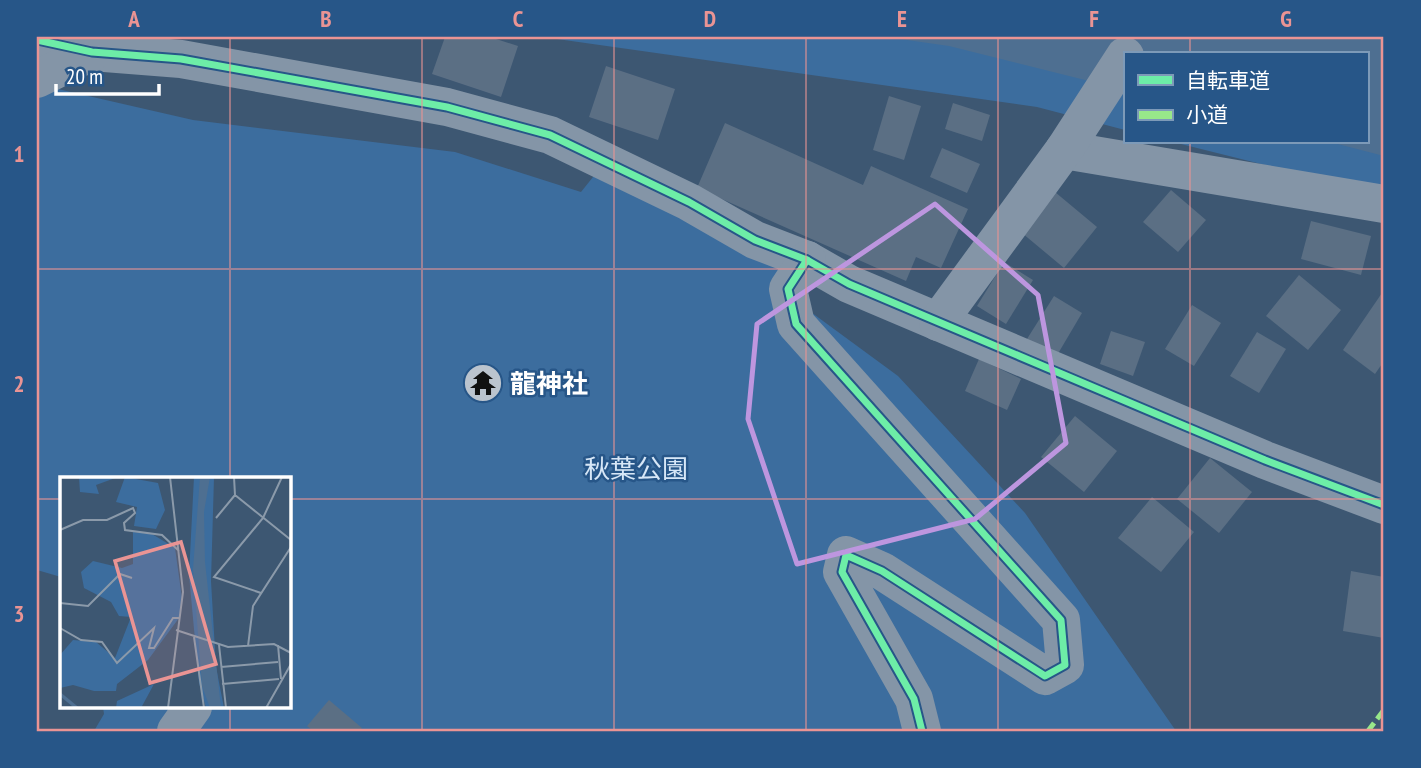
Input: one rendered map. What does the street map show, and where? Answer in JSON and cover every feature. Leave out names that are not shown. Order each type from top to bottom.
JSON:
[{"type":"street","points":[[1128,52],[1138,37]]},
{"type":"street","points":[[37,40],[92,52],[181,59],[447,107],[550,135],[689,202],[755,240],[807,260],[849,284],[1265,460],[1384,505]]},
{"type":"street","points":[[37,79],[92,52]]},
{"type":"street","points":[[938,322],[1065,150],[1124,58]]},
{"type":"street","points":[[1065,150],[1384,204]]},
{"type":"street","points":[[807,260],[788,289],[796,324],[1061,620],[1065,665],[1045,676],[882,571],[846,555],[842,572],[914,699],[922,731]]},
{"type":"street","points":[[176,731],[192,708]]},
{"type":"highlighted area","points":[[935,204],[1038,295],[1066,443],[975,519],[797,564],[748,419],[757,324]]},
{"type":"green space","points":[[543,37],[1384,37],[1384,195],[1181,144],[1368,144],[1368,52],[1124,52],[1124,130],[1037,107]]},
{"type":"green space","name":"秋葉公園","points":[[49,87],[193,120],[455,152],[581,192],[605,162],[807,260],[789,296],[898,376],[1025,513],[1176,731],[94,731],[104,714],[103,708],[290,708],[290,477],[60,477],[60,577],[37,570],[37,99]]},
{"type":"shaded area","points":[[886,37],[1384,37],[1384,156],[1338,144],[1368,144],[1368,52],[1124,52],[1124,90],[949,46]]},
{"type":"building","points":[[445,37],[490,37],[518,46],[501,97],[432,74]]},
{"type":"building","points":[[606,66],[675,89],[658,140],[589,117]]},
{"type":"building","points":[[889,96],[921,106],[904,160],[873,150]]},
{"type":"building","points":[[953,103],[990,115],[982,141],[945,129]]},
{"type":"building","points":[[725,123],[863,185],[871,166],[968,209],[941,268],[916,257],[906,281],[697,188]]},
{"type":"building","points":[[942,148],[980,164],[967,193],[930,177]]},
{"type":"building","points":[[1171,190],[1206,220],[1178,252],[1143,222]]},
{"type":"building","points":[[1055,192],[1097,227],[1064,268],[1022,233]]},
{"type":"building","points":[[1311,221],[1371,236],[1361,275],[1301,259]]},
{"type":"building","points":[[1004,262],[1033,280],[1006,324],[977,306]]},
{"type":"building","points":[[1299,275],[1341,310],[1308,350],[1266,316]]},
{"type":"building","points":[[1384,290],[1384,361],[1375,374],[1343,350]]},
{"type":"building","points":[[1054,296],[1082,313],[1056,357],[1027,339]]},
{"type":"building","points":[[1192,305],[1221,323],[1194,366],[1165,349]]},
{"type":"building","points":[[1111,331],[1145,342],[1133,376],[1100,364]]},
{"type":"building","points":[[1257,332],[1286,349],[1259,393],[1230,376]]},
{"type":"building","points":[[979,359],[1021,379],[1007,410],[965,391]]},
{"type":"building","points":[[1075,416],[1117,451],[1084,492],[1041,457]]},
{"type":"building","points":[[1210,458],[1252,492],[1219,533],[1177,499]]},
{"type":"building","points":[[1152,497],[1194,532],[1161,572],[1118,538]]},
{"type":"building","points":[[1351,571],[1384,577],[1384,638],[1343,631]]},
{"type":"building","points":[[329,700],[362,728],[359,731],[313,731],[307,726]]},
{"type":"marked path","points":[[1368,731],[1384,710]]},
{"type":"cycle path","points":[[37,40],[92,52],[181,59],[447,107],[550,135],[689,202],[755,240],[807,260],[849,284],[1265,460],[1384,505]]},
{"type":"cycle path","points":[[807,260],[788,289],[796,324],[1061,620],[1065,665],[1045,676],[882,571],[846,555],[842,572],[914,699],[922,731]]},
{"type":"place","name":"龍神社","points":[[483,383]]}]
